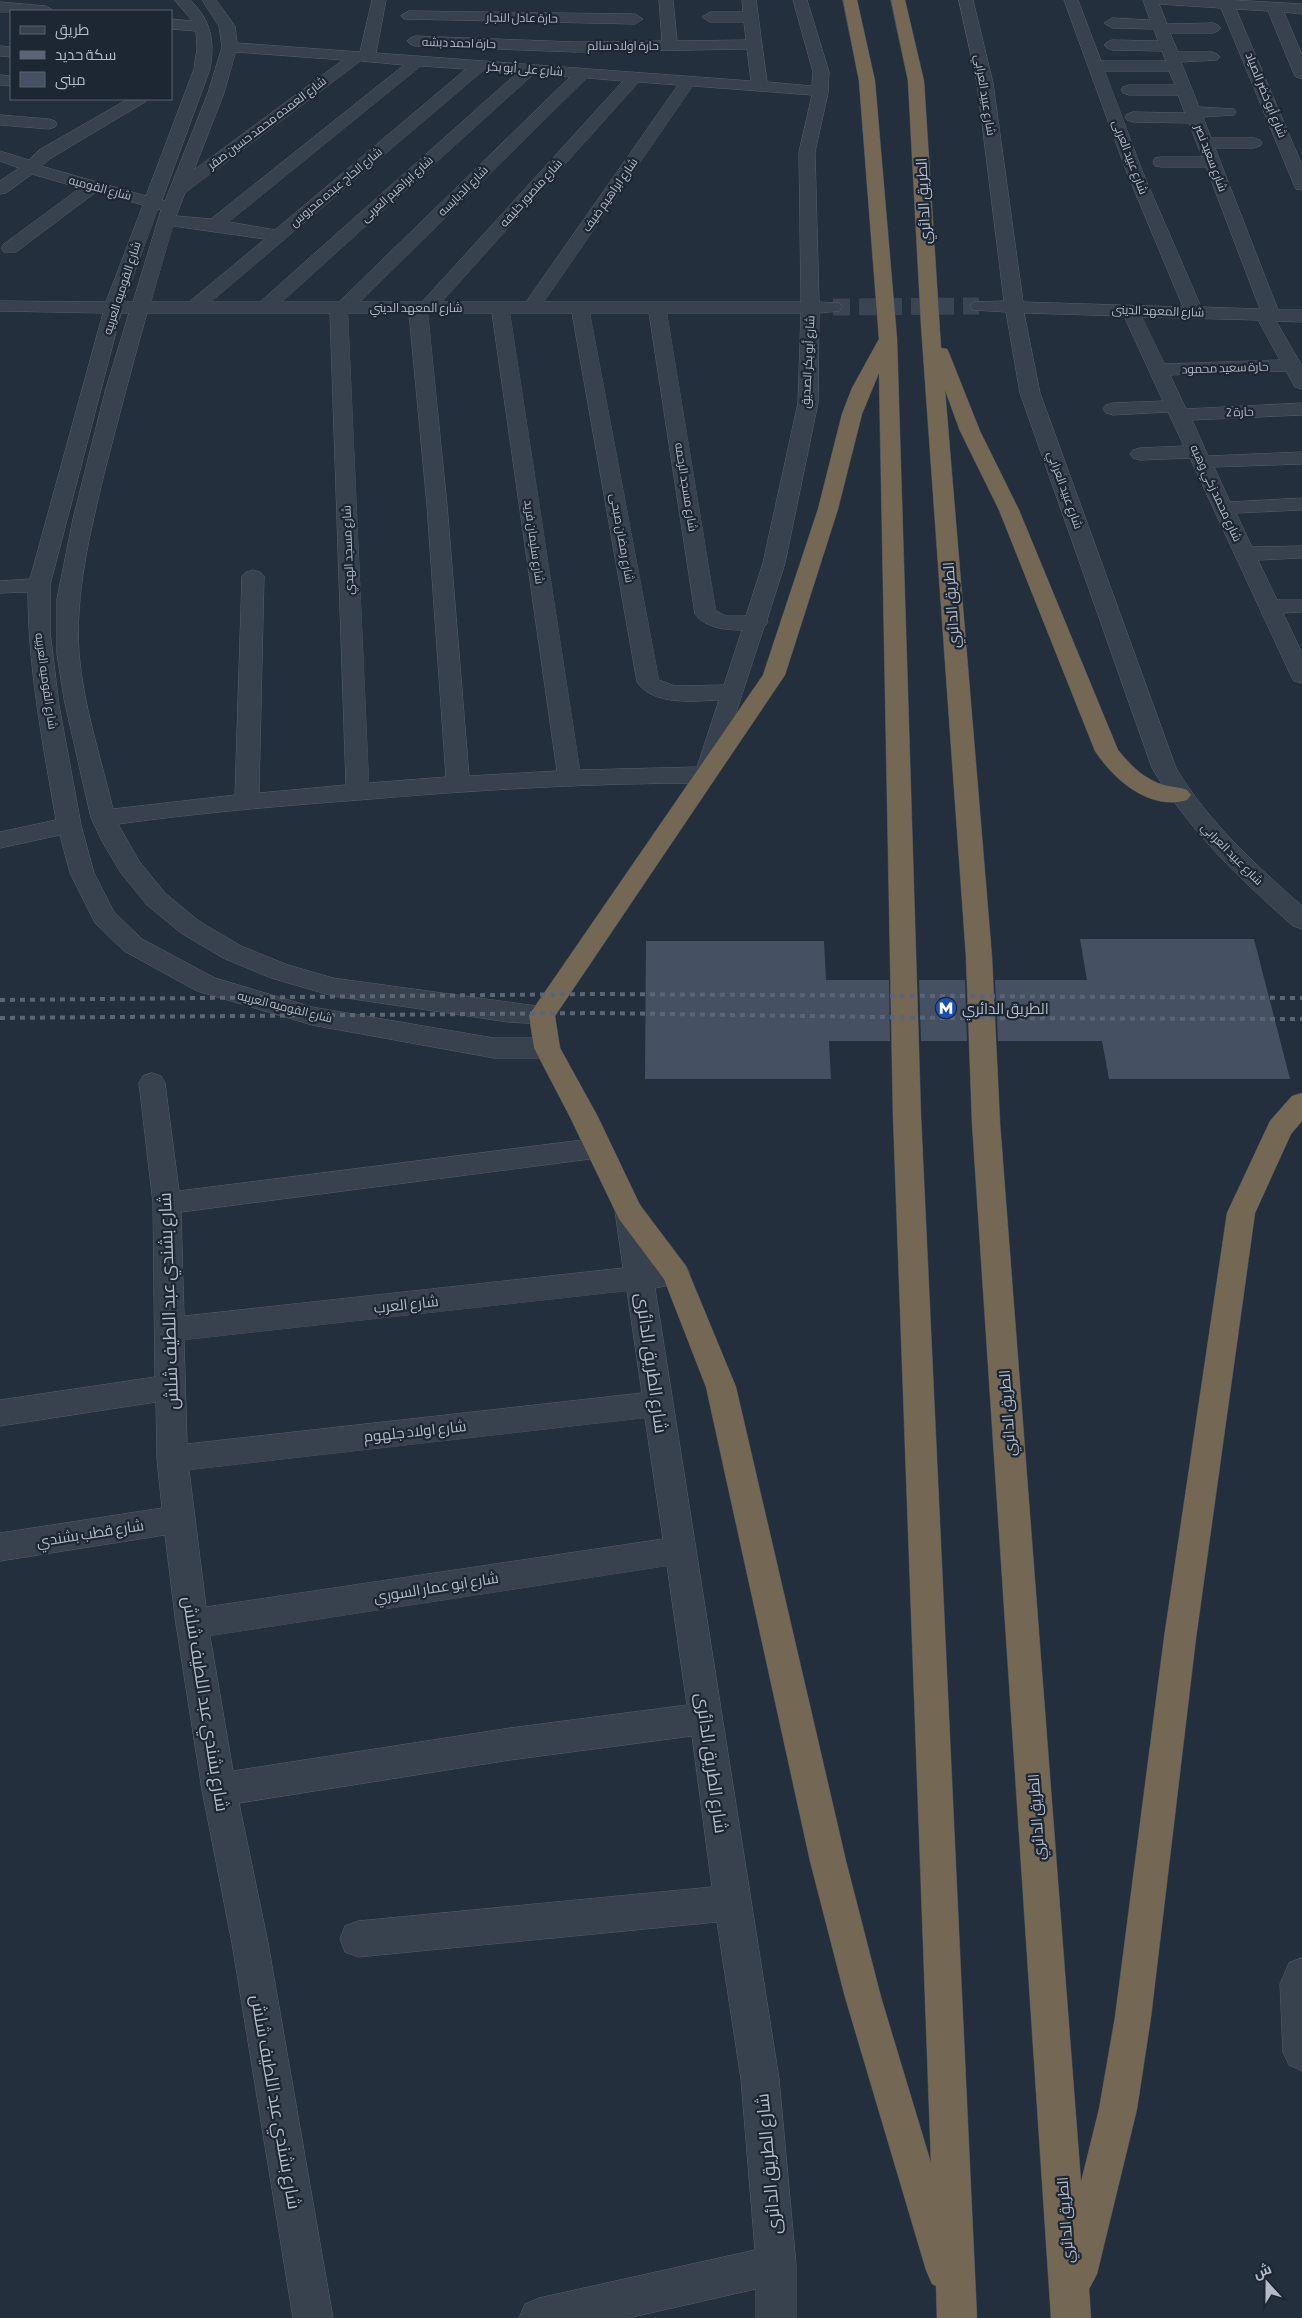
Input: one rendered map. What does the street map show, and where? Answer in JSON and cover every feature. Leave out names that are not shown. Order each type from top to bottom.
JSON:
[{"type":"highway","points":[[850,0],[867,81],[888,339],[907,1116],[957,2310]]},
{"type":"highway","name":"الطريق الدائري","points":[[898,0],[916,81],[930,325],[979,957],[986,1122],[1071,2309]]},
{"type":"highway","points":[[930,325],[970,430],[1009,510],[1107,751],[1127,776],[1143,786],[1162,794],[1180,795]]},
{"type":"highway","points":[[888,339],[866,380],[852,414],[828,510],[774,675],[542,1015],[547,1048],[629,1211],[676,1274],[721,1387],[826,1852],[863,1998],[957,2310]]},
{"type":"highway","points":[[1071,2309],[1118,2109],[1133,2016],[1180,1638],[1241,1213],[1280,1128],[1302,1103]]},
{"type":"street","name":"شارع القوميه العربيه","points":[[182,0],[195,13],[207,42],[202,69],[188,87],[166,205],[140,308],[116,388],[83,519],[68,599],[68,654],[75,699],[103,818],[115,843],[130,867],[156,899],[190,927],[232,952],[280,972],[333,987],[508,1013],[542,1015]]},
{"type":"street","name":"شارع القوميه العربيه","points":[[209,0],[228,26],[230,47],[216,93],[166,205],[113,308],[39,584],[38,632],[48,705],[69,825],[82,873],[104,917],[133,945],[206,985],[312,1016],[494,1048],[547,1048]]},
{"type":"street","points":[[362,57],[379,0]]},
{"type":"street","points":[[502,68],[503,0]]},
{"type":"street","points":[[574,0],[575,47],[578,73]]},
{"type":"street","points":[[666,0],[670,46]]},
{"type":"street","points":[[749,0],[760,87]]},
{"type":"street","name":"شارع أبو بكر الصديق","points":[[706,775],[757,622],[774,562],[808,402],[810,308],[807,152],[820,92],[821,72],[800,0]]},
{"type":"street","name":"شارع عبيد العرابي","points":[[966,0],[985,84],[1014,306],[1030,393],[1164,768],[1180,795],[1204,828],[1223,849],[1302,920]]},
{"type":"street","name":"شارع عبيد العربى","points":[[1071,0],[1135,173],[1194,312]]},
{"type":"street","name":"شارع سعيد نصر","points":[[1150,0],[1268,315],[1302,383]]},
{"type":"street","points":[[1170,0],[1278,5],[1302,9]]},
{"type":"street","name":"شارع أبو خضر الصياد","points":[[1227,2],[1302,184]]},
{"type":"street","points":[[1278,5],[1302,74]]},
{"type":"street","points":[[0,7],[34,10]]},
{"type":"street","name":"حارة عادل النجار","points":[[409,16],[634,19]]},
{"type":"street","points":[[710,17],[751,17]]},
{"type":"street","points":[[1112,23],[1161,27],[1213,28]]},
{"type":"street","points":[[172,24],[202,27]]},
{"type":"street","name":"حارة احمد دبشه","points":[[415,41],[575,47]]},
{"type":"street","name":"حارة اولاد سالم","points":[[575,47],[754,44]]},
{"type":"street","points":[[1112,45],[1172,56]]},
{"type":"street","name":"شارع على أبو بكر","points":[[230,47],[323,47],[362,57],[688,82],[707,76],[760,87],[820,92]]},
{"type":"street","points":[[1095,66],[1172,56],[1212,57]]},
{"type":"street","name":"شارع العمده محمد حسين صقر","points":[[166,205],[362,57]]},
{"type":"street","points":[[215,225],[418,61]]},
{"type":"street","name":"شارع الحاج عبده محروس","points":[[194,308],[479,66]]},
{"type":"street","name":"شارع ابراهيم العربى","points":[[265,308],[530,70]]},
{"type":"street","name":"شارع الدبايسه","points":[[341,308],[578,73]]},
{"type":"street","name":"شارع منصور خليفه","points":[[423,308],[634,78]]},
{"type":"street","name":"شارع ابراهيم ضيف","points":[[531,308],[688,82]]},
{"type":"street","points":[[1129,90],[1185,90]]},
{"type":"street","points":[[0,189],[31,168],[45,154],[137,100]]},
{"type":"street","points":[[1133,117],[1228,112]]},
{"type":"street","points":[[0,120],[49,124]]},
{"type":"street","points":[[1205,143],[1254,143]]},
{"type":"street","name":"شارع القوميه","points":[[0,156],[14,159],[31,168],[166,205],[215,225],[279,236]]},
{"type":"street","points":[[1161,162],[1212,162]]},
{"type":"street","points":[[10,248],[94,186]]},
{"type":"street","name":"شارع المعهد الديني","points":[[0,306],[113,308],[531,308],[580,306],[833,308]]},
{"type":"street","name":"شارع رمضان صبحى","points":[[580,306],[648,682],[655,689],[666,693],[734,692]]},
{"type":"street","points":[[979,306],[1014,306]]},
{"type":"street","name":"شارع المعهد الدينى","points":[[1014,306],[1302,316]]},
{"type":"street","name":"شارع مسجد الرحمه","points":[[657,307],[706,614],[718,622],[736,625],[757,622]]},
{"type":"street","name":"شارع مسجد الهدي","points":[[341,308],[358,792]]},
{"type":"street","points":[[423,308],[458,783]]},
{"type":"street","name":"شارع سليمان فريد","points":[[500,308],[569,776]]},
{"type":"street","name":"شارع محمد زكي وهبه","points":[[1130,310],[1244,554],[1270,607],[1296,650],[1302,676]]},
{"type":"street","name":"حارة سعيد محمود","points":[[1158,370],[1292,365]]},
{"type":"street","name":"حارة 2","points":[[1113,409],[1302,409]]},
{"type":"street","points":[[1140,454],[1198,457],[1302,458]]},
{"type":"street","points":[[1223,508],[1302,504]]},
{"type":"street","points":[[1244,554],[1302,552]]},
{"type":"street","points":[[246,801],[253,576]]},
{"type":"street","points":[[0,587],[39,584]]},
{"type":"street","points":[[1270,607],[1302,606]]},
{"type":"street","points":[[103,818],[246,801],[458,783],[569,776],[706,775]]},
{"type":"street","points":[[0,840],[69,825]]},
{"type":"street","name":"شارع بشندي عبد اللطيف شلش","points":[[152,1083],[167,1203],[171,1329],[172,1459],[192,1624],[219,1790],[250,1943],[312,2318]]},
{"type":"street","points":[[167,1203],[598,1148]]},
{"type":"street","name":"شارع الطريق الدائرى","points":[[629,1211],[760,2079],[776,2265],[776,2318]]},
{"type":"street","name":"شارع العرب","points":[[171,1329],[676,1274]]},
{"type":"street","points":[[0,1413],[172,1387]]},
{"type":"street","name":"شارع اولاد جلهوم","points":[[172,1459],[657,1404]]},
{"type":"street","name":"شارع قطب بشندي","points":[[0,1547],[180,1519]]},
{"type":"street","name":"شارع ابو عمار السوري","points":[[192,1624],[680,1550]]},
{"type":"street","points":[[219,1790],[510,1744],[706,1718]]},
{"type":"street","points":[[358,1939],[732,1903]]},
{"type":"street","points":[[1302,1976],[1298,1984],[1302,2052]]},
{"type":"street","points":[[539,2318],[776,2265]]},
{"type":"building","points":[[1080,939],[1254,939],[1290,1079],[1109,1079],[1102,1041],[998,1041],[995,980],[1087,980]]},
{"type":"building","points":[[646,941],[824,941],[826,980],[889,980],[890,1041],[829,1041],[831,1079],[645,1079]]},
{"type":"building","points":[[919,980],[965,980],[967,1041],[921,1041]]},
{"type":"tunnel","points":[[833,307],[979,306]]},
{"type":"railway","points":[[0,1000],[595,994],[1302,998]]},
{"type":"railway","points":[[0,1018],[596,1013],[948,1018],[1302,1019]]},
{"type":"place","name":"الطريق الدائري","points":[[946,1008]]}]
